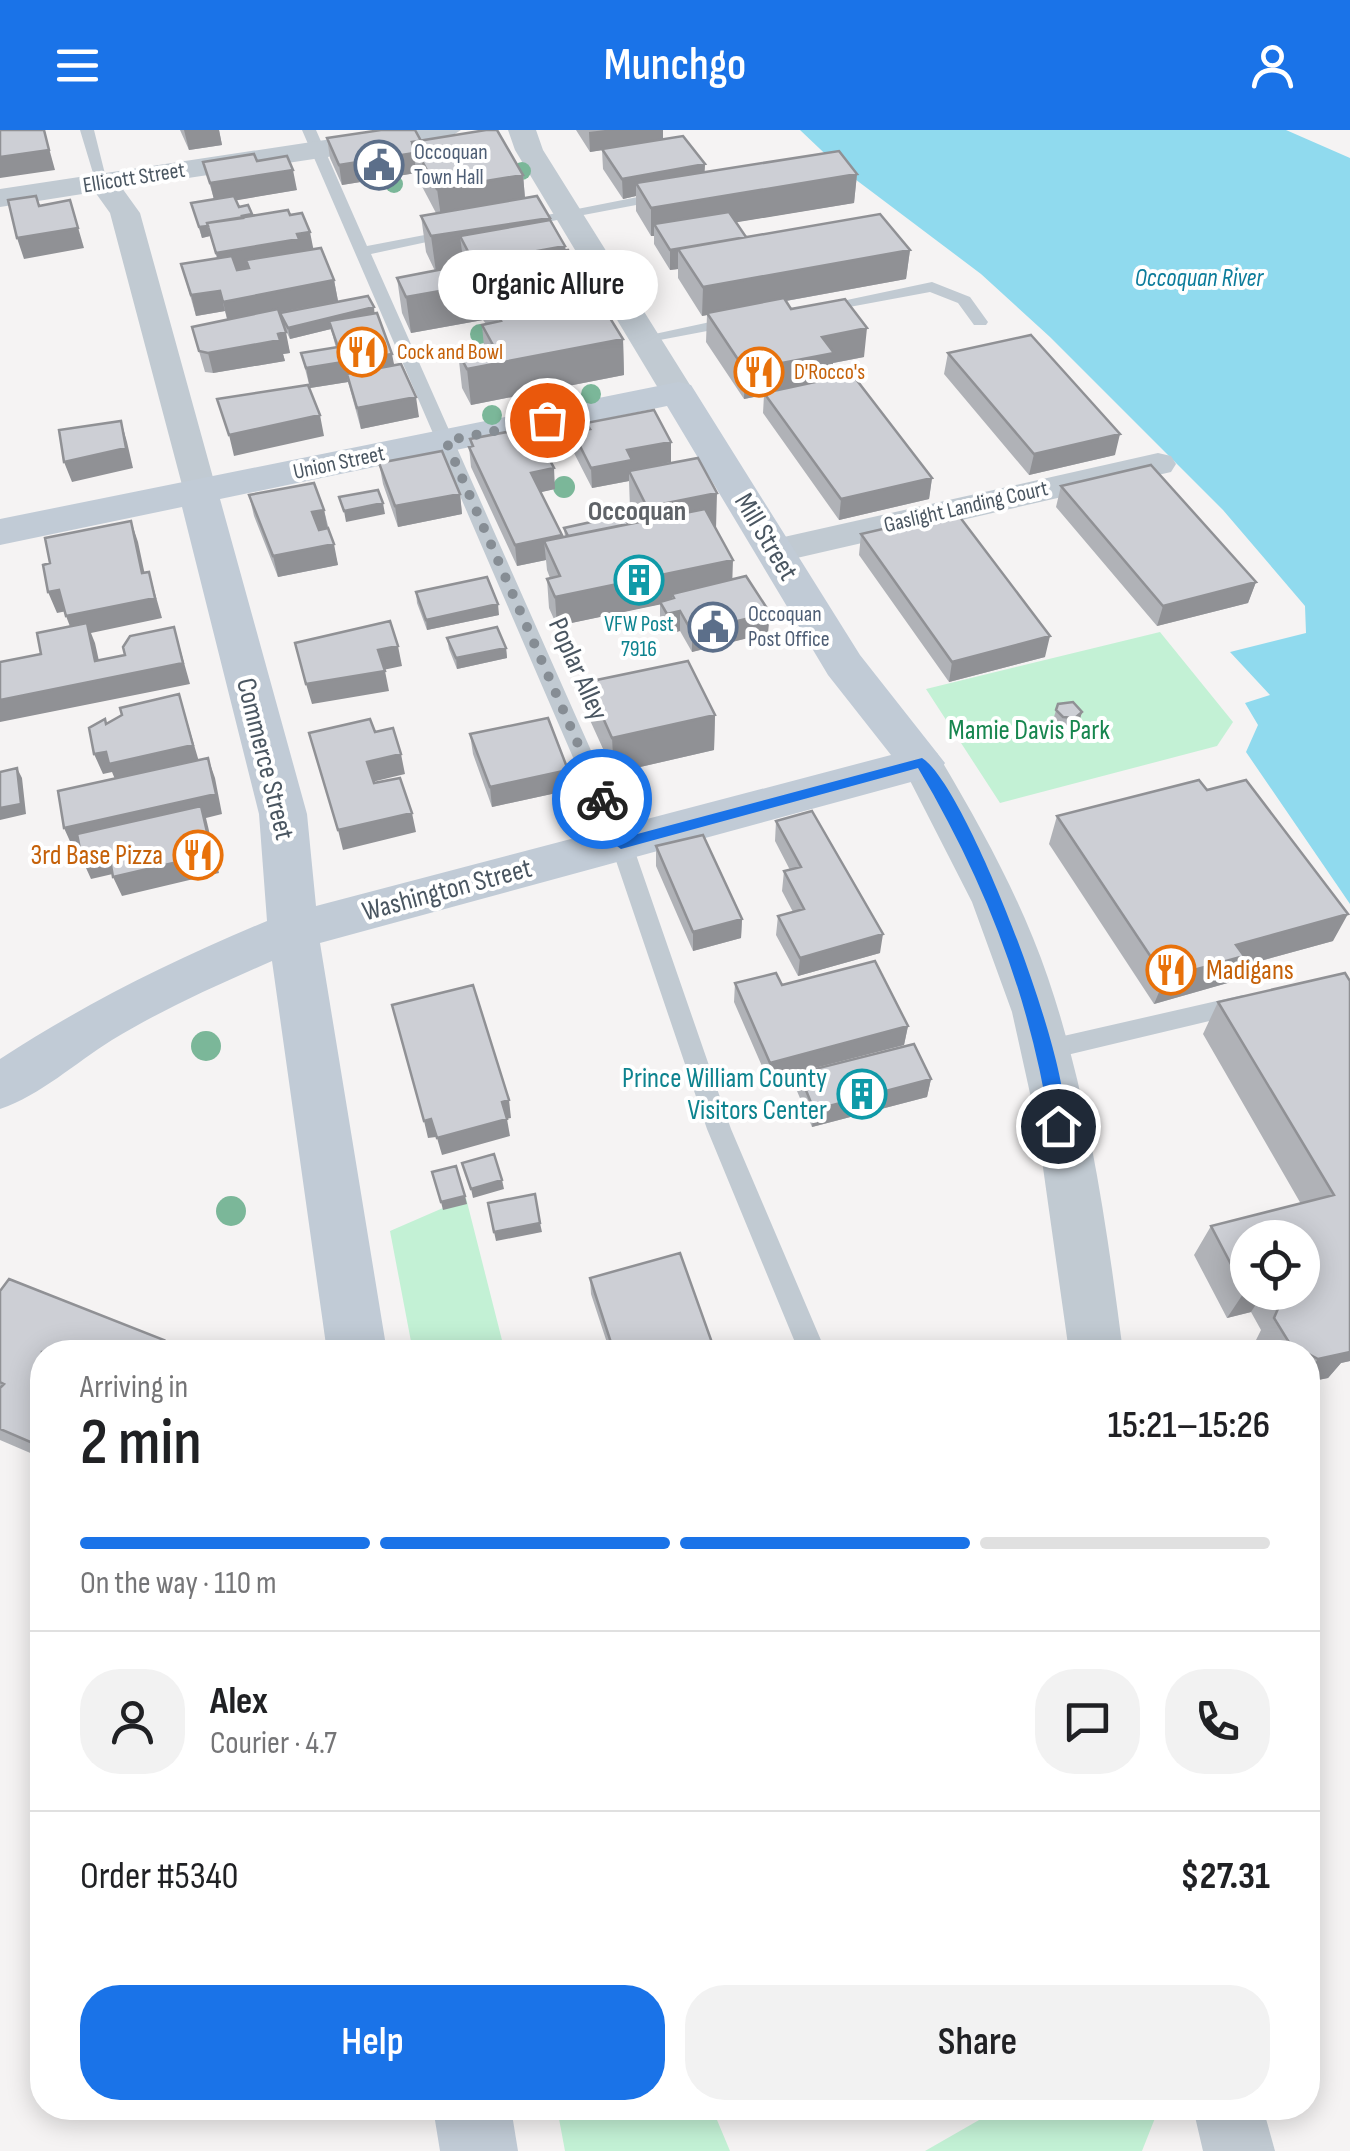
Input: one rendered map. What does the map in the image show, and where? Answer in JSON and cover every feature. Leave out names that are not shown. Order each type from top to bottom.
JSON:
[{"type":"street","name":"Ellicott Street","points":[[0,198],[103,183],[314,140],[447,130]]},
{"type":"street","name":"Mill Street","points":[[522,130],[568,213],[844,665],[922,763],[970,844],[1005,923],[1046,1050],[1094,1340]]},
{"type":"street","name":"Commerce Street","points":[[103,183],[125,213],[284,814],[292,931],[355,1340]]},
{"type":"street","name":"Union Street","points":[[0,532],[678,393]]},
{"type":"street","name":"Gaslight Landing Court","points":[[775,551],[1158,464]]},
{"type":"street","name":"Washington Street","points":[[0,1087],[94,1025],[180,979],[292,931],[922,763]]},
{"type":"street","points":[[474,2120],[479,2151]]},
{"type":"street","points":[[1231,2120],[1238,2151]]},
{"type":"lane","points":[[87,130],[103,183]]},
{"type":"lane","name":"Poplar Alley","points":[[314,140],[621,844],[719,1129],[808,1340]]},
{"type":"lane","points":[[506,224],[684,192]]},
{"type":"lane","points":[[363,251],[470,231]]},
{"type":"lane","points":[[801,310],[932,287],[964,300],[980,322]]},
{"type":"lane","points":[[644,338],[763,317]]},
{"type":"lane","points":[[1046,1050],[1264,999]]},
{"type":"green space","name":"Mamie Davis Park","points":[[1160,632],[1233,722],[1217,746],[1000,803],[926,689]]},
{"type":"green space","points":[[466,1198],[502,1340],[411,1340],[390,1231]]},
{"type":"green space","points":[[559,2120],[717,2120],[730,2151],[565,2151]]},
{"type":"green space","points":[[979,2120],[1154,2120],[1142,2151],[925,2151]]},
{"type":"water","name":"Occoquan River","points":[[800,130],[1286,130],[1350,158],[1350,904],[1246,752],[1258,725],[1245,703],[1270,695],[1230,652],[1306,633],[1305,606],[1223,510],[1050,337],[981,274],[839,167]]},
{"type":"building","points":[[0,130],[44,130],[49,150],[0,157]]},
{"type":"building","points":[[381,130],[415,130],[421,141],[412,142],[414,153],[339,165],[327,138]]},
{"type":"building","points":[[497,130],[523,175],[437,189],[412,142]]},
{"type":"building","points":[[683,136],[705,164],[622,179],[602,149]]},
{"type":"building","points":[[839,151],[857,174],[651,208],[636,183]]},
{"type":"building","points":[[254,154],[257,161],[287,156],[293,170],[210,183],[203,162]]},
{"type":"building","points":[[36,196],[39,206],[70,200],[78,228],[17,238],[8,200]]},
{"type":"building","points":[[234,196],[239,207],[248,205],[252,214],[199,227],[191,203]]},
{"type":"building","points":[[537,196],[550,218],[431,236],[421,216]]},
{"type":"building","points":[[288,210],[290,215],[302,213],[310,232],[297,234],[299,239],[216,253],[207,223]]},
{"type":"building","points":[[729,212],[746,237],[670,250],[654,224]]},
{"type":"building","points":[[880,214],[910,250],[703,287],[678,249]]},
{"type":"building","points":[[550,220],[565,246],[482,261],[484,265],[568,250],[623,339],[467,369],[458,352],[493,345],[482,325],[501,321],[480,284],[406,297],[397,278],[474,263],[460,236]]},
{"type":"building","points":[[321,248],[334,280],[223,302],[220,291],[191,295],[181,264],[232,256],[237,270],[249,268],[246,260]]},
{"type":"building","points":[[368,296],[374,307],[288,328],[280,313]]},
{"type":"building","points":[[784,298],[791,309],[845,299],[867,328],[822,337],[834,353],[745,370],[707,313]]},
{"type":"building","points":[[278,309],[286,332],[278,334],[280,340],[208,353],[199,351],[192,327]]},
{"type":"building","points":[[377,313],[392,354],[306,368],[301,353],[338,347],[329,321]]},
{"type":"building","points":[[1031,335],[1120,434],[1034,454],[948,353]]},
{"type":"building","points":[[401,364],[416,397],[357,408],[347,374]]},
{"type":"building","points":[[852,374],[932,478],[841,499],[764,393]]},
{"type":"building","points":[[308,385],[320,415],[229,435],[217,399]]},
{"type":"building","points":[[654,410],[671,442],[627,450],[632,460],[591,468],[573,432],[590,429],[586,423]]},
{"type":"building","points":[[121,421],[126,448],[64,462],[59,430]]},
{"type":"building","points":[[512,431],[515,437],[535,433],[554,468],[531,473],[562,535],[515,545],[469,447],[473,446],[470,439]]},
{"type":"building","points":[[442,451],[460,494],[395,506],[379,463]]},
{"type":"building","points":[[698,458],[717,493],[647,507],[629,471]]},
{"type":"building","points":[[1151,465],[1256,582],[1163,606],[1061,486]]},
{"type":"building","points":[[314,483],[324,510],[312,512],[319,530],[328,528],[334,544],[273,556],[249,495]]},
{"type":"building","points":[[378,490],[383,503],[344,511],[339,497]]},
{"type":"building","points":[[705,509],[733,560],[555,597],[547,579],[560,576],[544,541]]},
{"type":"building","points":[[956,512],[1050,636],[952,662],[861,534]]},
{"type":"building","points":[[623,515],[628,524],[568,536],[564,528]]},
{"type":"building","points":[[131,521],[142,573],[149,572],[155,598],[66,616],[59,590],[48,592],[43,565],[50,563],[45,538]]},
{"type":"building","points":[[746,576],[770,613],[692,632],[680,611],[667,614],[660,602],[674,598],[672,594]]},
{"type":"building","points":[[487,577],[498,604],[426,620],[416,592]]},
{"type":"building","points":[[390,621],[398,646],[378,650],[385,671],[306,684],[295,643]]},
{"type":"building","points":[[87,623],[95,661],[125,655],[123,647],[130,636],[174,627],[183,663],[0,700],[0,662],[41,654],[37,633]]},
{"type":"building","points":[[497,627],[506,648],[456,658],[447,638]]},
{"type":"building","points":[[688,661],[715,715],[612,738],[587,682]]},
{"type":"building","points":[[179,694],[193,745],[109,764],[106,752],[94,754],[89,728],[122,715],[120,708]]},
{"type":"building","points":[[1073,702],[1082,712],[1075,718],[1063,717],[1056,710],[1058,704]]},
{"type":"building","points":[[548,718],[568,770],[490,787],[470,734]]},
{"type":"building","points":[[370,719],[375,732],[393,728],[401,754],[367,762],[374,783],[400,778],[412,813],[338,830],[309,733]]},
{"type":"building","points":[[208,758],[216,794],[64,828],[58,791]]},
{"type":"building","points":[[17,768],[21,804],[0,808],[0,772]]},
{"type":"building","points":[[1199,780],[1207,790],[1246,780],[1348,914],[1236,945],[1244,956],[1165,978],[1057,816]]},
{"type":"building","points":[[201,806],[212,854],[113,877],[109,853],[82,859],[77,834]]},
{"type":"building","points":[[812,811],[883,934],[800,958],[778,916],[804,909],[784,871],[801,867],[776,821]]},
{"type":"building","points":[[703,835],[742,919],[693,932],[656,846]]},
{"type":"building","points":[[875,961],[908,1026],[770,1063],[735,983],[776,973],[782,985]]},
{"type":"building","points":[[1345,973],[1350,981],[1350,1352],[1320,1359],[1320,1340],[1288,1340],[1274,1318],[1277,1310],[1320,1310],[1320,1220],[1235,1220],[1334,1195],[1218,1002]]},
{"type":"building","points":[[473,985],[509,1100],[502,1102],[507,1119],[437,1138],[431,1119],[424,1121],[392,1005]]},
{"type":"building","points":[[914,1044],[931,1079],[814,1110],[799,1073]]},
{"type":"building","points":[[494,1154],[502,1180],[471,1189],[462,1163]]},
{"type":"building","points":[[456,1166],[465,1196],[441,1202],[432,1172]]},
{"type":"building","points":[[535,1194],[540,1223],[494,1232],[488,1203]]},
{"type":"building","points":[[1230,1221],[1230,1262],[1211,1226]]},
{"type":"building","points":[[680,1253],[711,1340],[610,1340],[590,1278]]},
{"type":"building","points":[[9,1279],[164,1340],[30,1340],[30,1442],[0,1429],[0,1388],[4,1384],[0,1382],[0,1291]]},
{"type":"way so far","points":[[547,420],[446,441],[602,799]]},
{"type":"place","name":"Occoquan Town Hall","points":[[379,165]]},
{"type":"place","name":"Cock and Bowl","points":[[362,352]]},
{"type":"place","name":"D'Rocco's","points":[[759,372]]},
{"type":"place","name":"Organic Allure","points":[[547,420]]},
{"type":"place","name":"VFW Post 7916","points":[[639,580]]},
{"type":"place","name":"Occoquan Post Office","points":[[713,627]]},
{"type":"place","name":"3rd Base Pizza","points":[[198,855]]},
{"type":"place","name":"Madigans","points":[[1171,970]]},
{"type":"place","name":"Prince William County Visitors Center","points":[[862,1094]]},
{"type":"district","name":"Occoquan","points":[[637,511]]},
{"type":"route","points":[[602,799],[621,844],[922,763],[970,844],[1005,923],[1046,1050],[1058,1126]]}]
